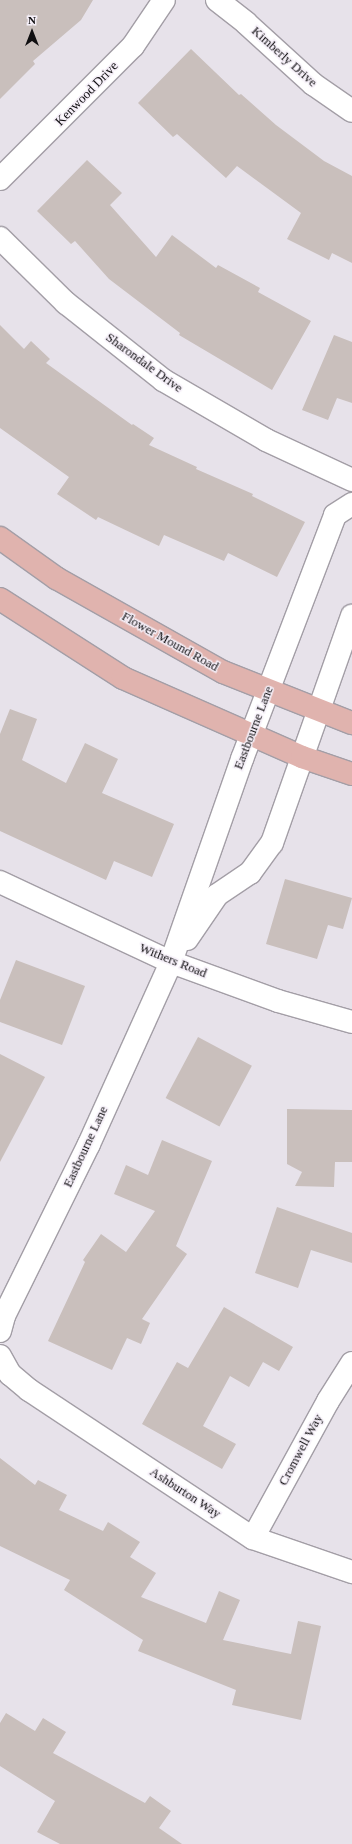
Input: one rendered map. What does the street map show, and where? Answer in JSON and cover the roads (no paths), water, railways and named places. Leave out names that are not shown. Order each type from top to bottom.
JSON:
[{"type":"main road","name":"Flower Mound Road","points":[[0,538],[56,578],[223,672],[352,723]]},
{"type":"main road","points":[[0,599],[123,678],[302,756],[352,774]]},
{"type":"street","name":"Kenwood Drive","points":[[0,179],[133,46],[164,0]]},
{"type":"street","name":"Kimberly Drive","points":[[217,0],[246,23],[313,84],[352,111]]},
{"type":"street","name":"Sharondale Drive","points":[[0,238],[66,303],[163,380],[266,440],[352,480]]},
{"type":"street","name":"Eastbourne Lane","points":[[0,1331],[4,1316],[89,1144],[171,962],[252,734],[270,690],[334,515],[352,504]]},
{"type":"street","name":"Eastbourne Lane","points":[[171,962],[217,895],[250,873],[272,843],[352,616]]},
{"type":"street","name":"Withers Road","points":[[0,882],[171,962],[278,1001],[352,1022]]},
{"type":"street","name":"Ashburton Way","points":[[0,1356],[10,1374],[29,1390],[253,1538],[352,1572]]},
{"type":"street","name":"Cromwell Way","points":[[253,1538],[328,1400],[352,1363]]}]
